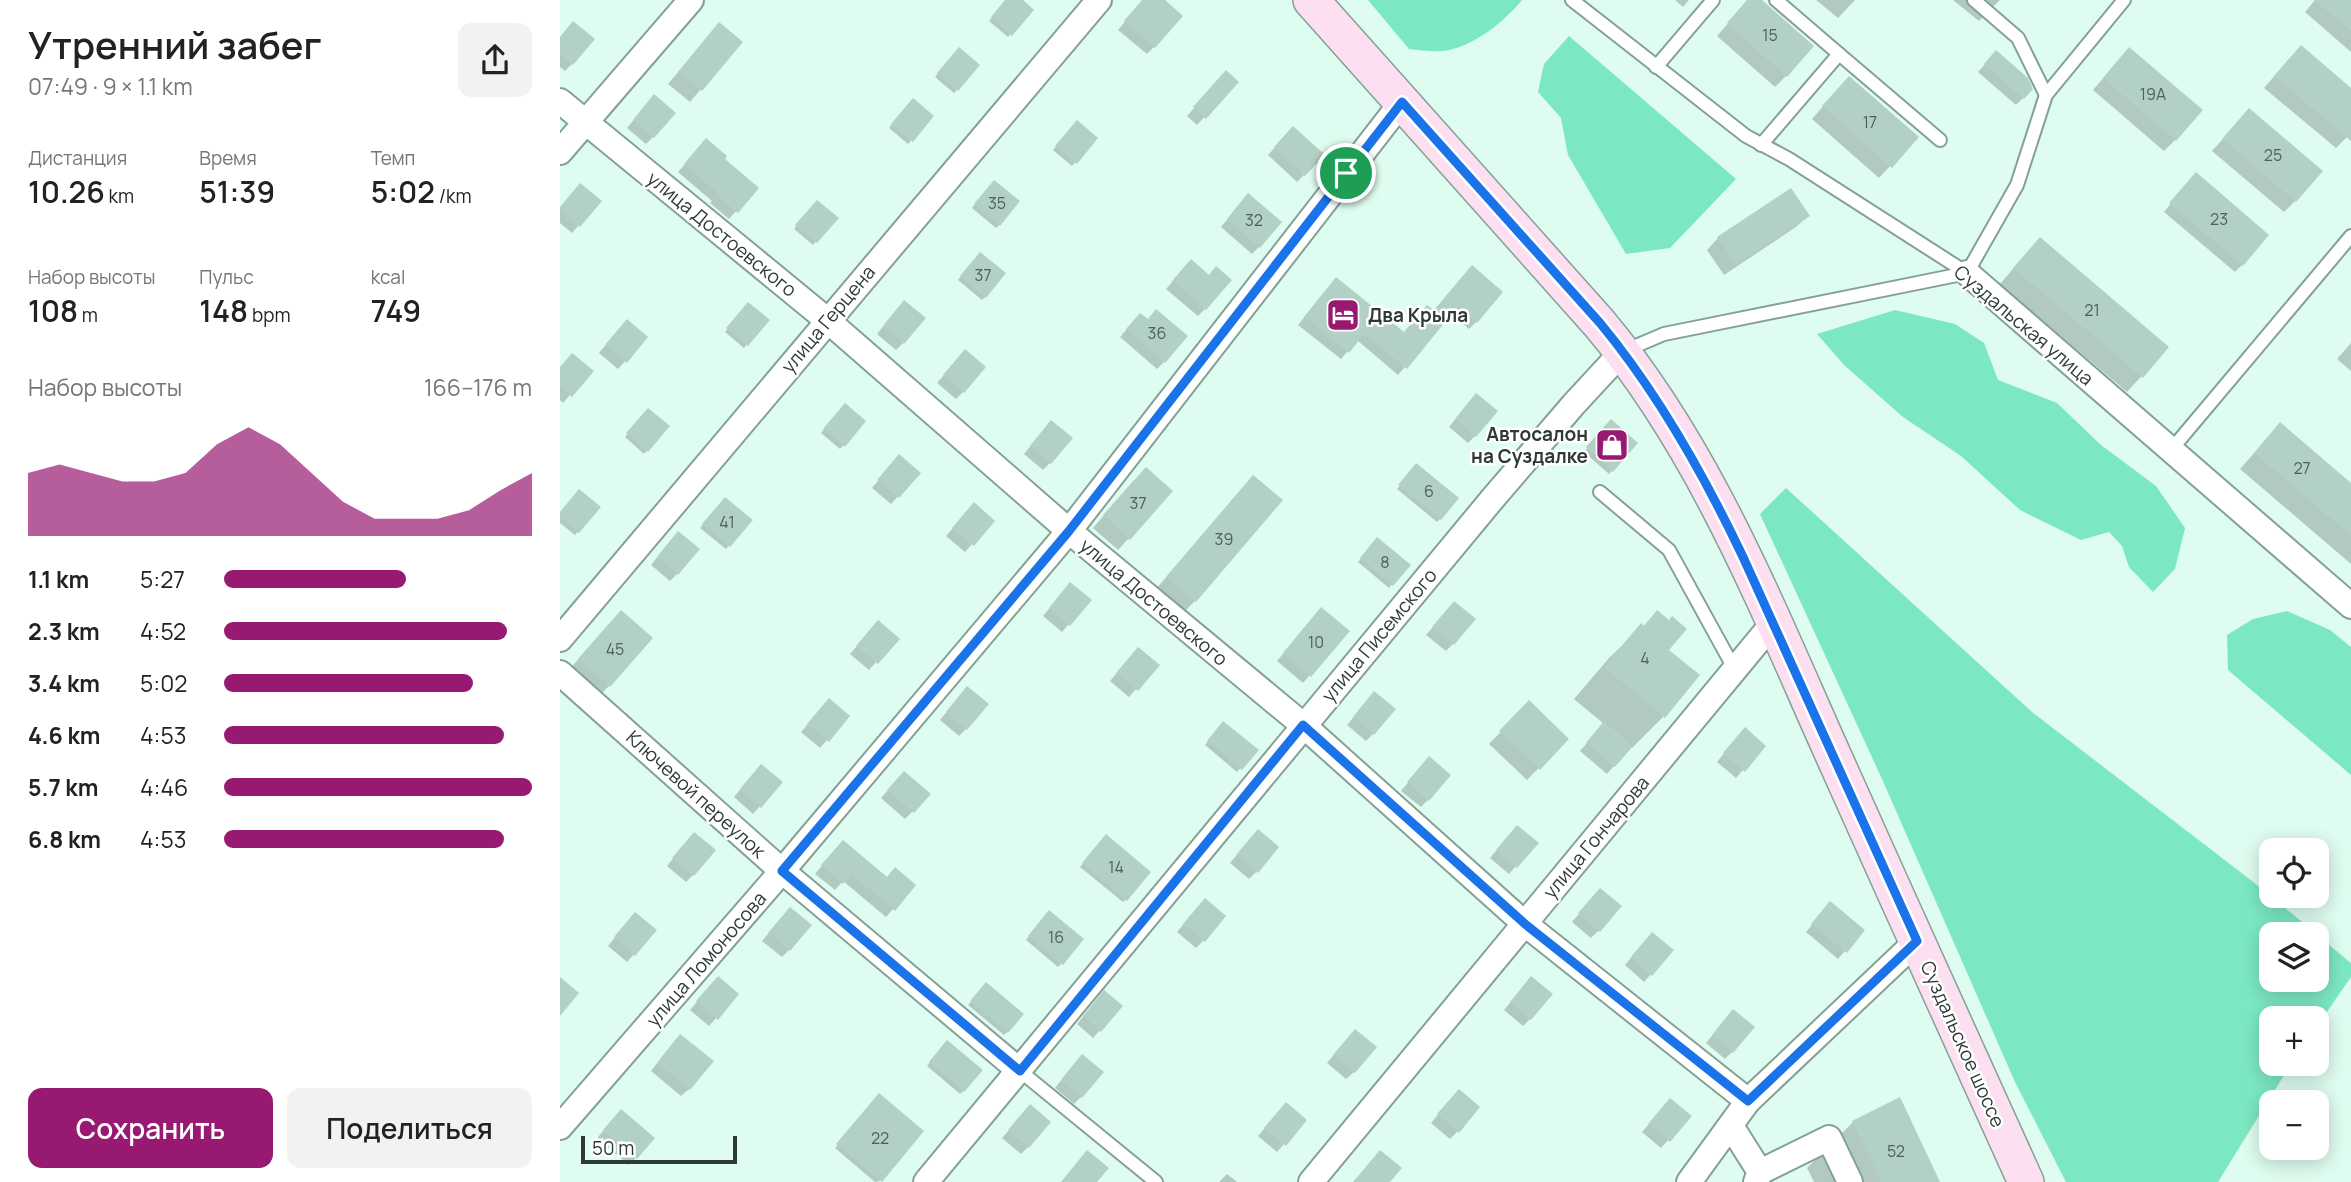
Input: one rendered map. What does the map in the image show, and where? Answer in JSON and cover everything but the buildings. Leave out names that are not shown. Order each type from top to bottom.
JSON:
[{"type":"main road","name":"Суздальское шоссе","points":[[1311,0],[1623,351],[1667,418],[1720,510],[1774,622],[2026,1182]]},
{"type":"street","points":[[560,152],[691,0]]},
{"type":"street","name":"улица Герцена","points":[[560,639],[1099,0]]},
{"type":"street","name":"улица Достоевского","points":[[560,101],[827,320],[1069,531],[1303,725],[1525,924],[1748,1101]]},
{"type":"street","name":"улица Ломоносова","points":[[560,1127],[782,871],[1069,531],[1402,102]]},
{"type":"street","name":"Суздальская улица","points":[[1967,273],[2351,606]]},
{"type":"street","name":"улица Писемского","points":[[926,1182],[1303,725],[1573,404],[1623,351]]},
{"type":"street","name":"улица Гончарова","points":[[1311,1182],[1774,622]]},
{"type":"street","name":"Ключевой переулок","points":[[560,673],[782,871],[1020,1071]]},
{"type":"street","points":[[1689,1182],[1748,1101],[1917,941]]},
{"type":"street","points":[[1731,1126],[1758,1177],[1829,1138],[1850,1182]]},
{"type":"lane","name":"Суздальская улица","points":[[1572,0],[1761,145],[1789,159],[1967,273]]},
{"type":"lane","points":[[1656,67],[1713,0]]},
{"type":"lane","points":[[1776,0],[1940,140]]},
{"type":"lane","points":[[1974,0],[2018,38],[2046,95]]},
{"type":"lane","points":[[1623,351],[1664,334],[1967,273],[2017,185],[2046,95],[2124,0]]},
{"type":"lane","points":[[1761,145],[1839,54]]},
{"type":"lane","points":[[2171,450],[2351,236]]},
{"type":"lane","points":[[1600,492],[1669,550],[1735,670]]},
{"type":"lane","name":"Ключевой переулок","points":[[1020,1071],[1156,1182]]},
{"type":"green space","points":[[1368,0],[1522,0],[1497,25],[1476,39],[1454,49],[1435,51],[1409,49]]},
{"type":"green space","points":[[1569,36],[1736,179],[1670,248],[1626,254],[1568,155],[1561,118],[1538,92],[1544,64]]},
{"type":"green space","points":[[1895,310],[1955,324],[1984,343],[1998,380],[2057,403],[2101,445],[2156,486],[2185,528],[2175,569],[2153,592],[2129,567],[2122,546],[2109,532],[2081,540],[2020,510],[1961,456],[1903,417],[1844,365],[1817,334]]},
{"type":"green space","points":[[1786,488],[2032,712],[2259,887],[2259,908],[2285,908],[2302,922],[2259,922],[2259,992],[2329,992],[2329,945],[2351,963],[2351,977],[2329,1009],[2329,1006],[2259,1006],[2259,1076],[2284,1076],[2275,1090],[2259,1090],[2259,1116],[2218,1182],[2066,1182],[2015,1082],[1882,779],[1760,514]]},
{"type":"green space","points":[[2287,611],[2330,630],[2351,647],[2351,775],[2228,670],[2227,635],[2253,619]]},
{"type":"place","name":"Два Крыла","points":[[1343,315]]},
{"type":"place","name":"Автосалон на Суздалке","points":[[1612,445]]},
{"type":"route","points":[[1402,102],[1623,351],[1661,409],[1720,510],[1774,622],[1917,941],[1748,1101],[1525,924],[1303,725],[1020,1071],[782,871],[1069,531],[1346,173],[1402,102]]}]
